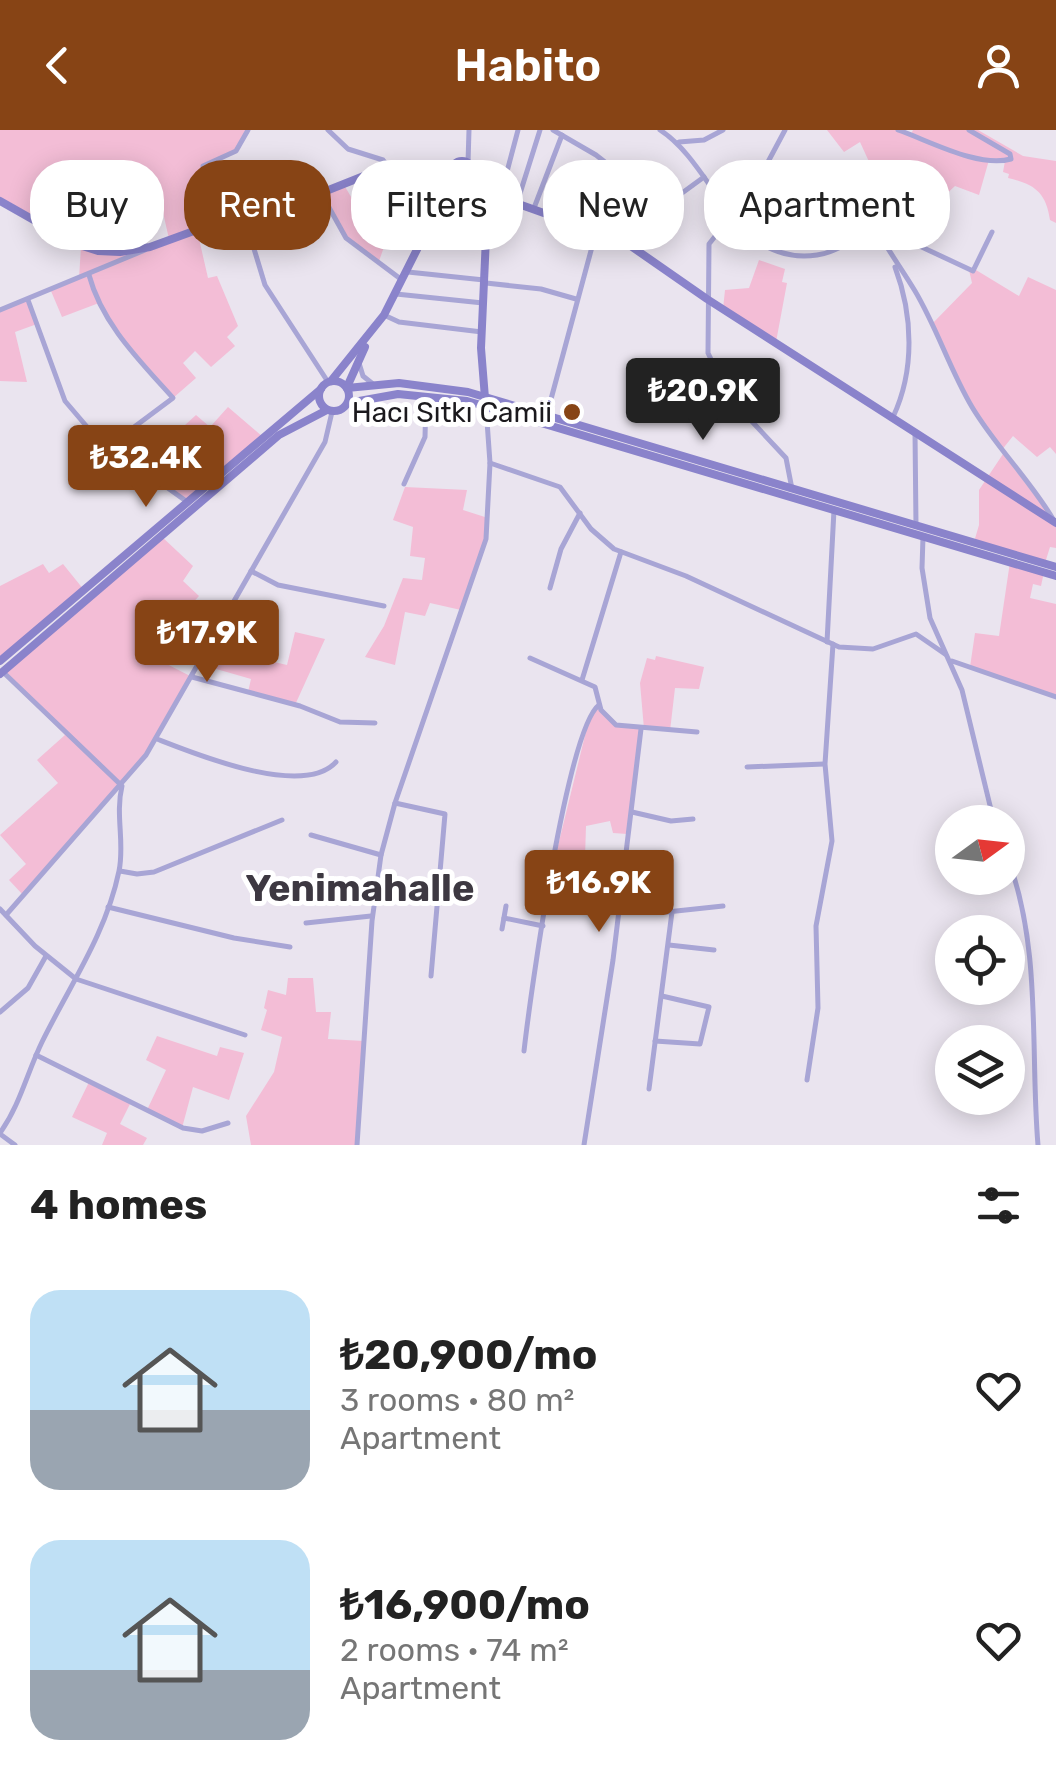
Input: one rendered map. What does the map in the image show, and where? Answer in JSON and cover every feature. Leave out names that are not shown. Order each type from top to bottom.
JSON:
[{"type":"main road","points":[[0,201],[30,219]]},
{"type":"main road","points":[[523,205],[543,211]]},
{"type":"main road","points":[[91,250],[135,250]]},
{"type":"main road","points":[[348,403],[347,388],[369,338],[418,250]]},
{"type":"main road","points":[[486,401],[482,332],[487,250]]},
{"type":"main road","points":[[638,250],[707,299],[1056,523]]},
{"type":"main road","points":[[0,661],[326,384],[369,338]]},
{"type":"main road","points":[[326,384],[347,388],[372,384],[486,401],[1056,566]]},
{"type":"main road","points":[[326,384],[320,402],[330,411]]},
{"type":"main road","points":[[1,673],[279,435],[330,411],[343,409],[348,403],[426,390]]},
{"type":"main road","points":[[486,401],[1056,576]]},
{"type":"street","points":[[218,160],[233,154],[248,130]]},
{"type":"street","points":[[328,130],[348,149],[383,160]]},
{"type":"street","points":[[468,160],[469,130]]},
{"type":"street","points":[[510,160],[518,130]]},
{"type":"street","points":[[523,186],[540,130]]},
{"type":"street","points":[[553,130],[601,160]]},
{"type":"street","points":[[660,130],[678,142],[704,177],[684,191]]},
{"type":"street","points":[[678,142],[704,140],[723,130]]},
{"type":"street","points":[[770,160],[785,130]]},
{"type":"street","points":[[898,130],[957,152],[1002,161],[1011,159],[1010,154],[969,130]]},
{"type":"street","points":[[534,208],[562,134]]},
{"type":"street","points":[[331,211],[346,238],[406,276],[541,289],[576,298]]},
{"type":"street","points":[[935,250],[973,271],[992,232]]},
{"type":"street","points":[[0,310],[146,250]]},
{"type":"street","points":[[255,250],[266,284],[326,384]]},
{"type":"street","points":[[546,416],[591,250]]},
{"type":"street","points":[[710,250],[707,346],[715,374],[735,405],[786,458],[792,489]]},
{"type":"street","points":[[780,250],[800,256],[832,250]]},
{"type":"street","points":[[887,250],[903,292],[910,346],[904,393],[893,418]]},
{"type":"street","points":[[892,260],[918,296],[972,408],[1056,523]]},
{"type":"street","points":[[90,275],[96,298],[112,324],[173,398],[106,448]]},
{"type":"street","points":[[396,294],[484,303]]},
{"type":"street","points":[[28,300],[62,397],[123,469],[158,481],[186,501]]},
{"type":"street","points":[[384,314],[395,321],[482,332]]},
{"type":"street","points":[[359,363],[363,376],[372,384]]},
{"type":"street","points":[[404,484],[423,445],[426,390]]},
{"type":"street","points":[[357,1145],[373,915],[382,855],[395,803],[483,552],[490,463],[486,401]]},
{"type":"street","points":[[6,915],[122,786],[157,739],[325,442],[330,411]]},
{"type":"street","points":[[915,432],[916,526]]},
{"type":"street","points":[[490,463],[556,484],[604,543],[686,576],[830,643],[873,649],[916,634],[947,657],[1056,697]]},
{"type":"street","points":[[808,1080],[818,1008],[816,926],[833,834],[825,764],[834,510]]},
{"type":"street","points":[[550,588],[561,550],[580,513]]},
{"type":"street","points":[[923,536],[926,603],[962,690],[990,805]]},
{"type":"street","points":[[582,680],[621,552]]},
{"type":"street","points":[[250,571],[278,585],[384,606]]},
{"type":"street","points":[[530,658],[597,690],[599,705],[616,725],[698,732]]},
{"type":"street","points":[[1,673],[122,786]]},
{"type":"street","points":[[192,676],[300,706],[340,722],[374,723]]},
{"type":"street","points":[[524,1050],[543,926],[578,753],[592,712],[599,705]]},
{"type":"street","points":[[584,1145],[620,909],[640,729]]},
{"type":"street","points":[[157,739],[270,775],[315,776],[336,762]]},
{"type":"street","points":[[748,767],[825,764]]},
{"type":"street","points":[[15,1145],[1,1130],[19,1101],[36,1056],[76,979],[120,870],[118,813],[122,786]]},
{"type":"street","points":[[395,803],[445,814],[431,976]]},
{"type":"street","points":[[630,812],[672,820],[693,819]]},
{"type":"street","points":[[120,870],[154,872],[282,820]]},
{"type":"street","points":[[311,835],[382,855]]},
{"type":"street","points":[[1018,895],[1029,969],[1038,1145]]},
{"type":"street","points":[[502,929],[506,906]]},
{"type":"street","points":[[620,909],[672,912],[723,906]]},
{"type":"street","points":[[108,907],[234,938],[290,946]]},
{"type":"street","points":[[0,909],[46,956],[76,979],[246,1035]]},
{"type":"street","points":[[650,1089],[672,912]]},
{"type":"street","points":[[306,924],[324,919],[353,921],[373,915]]},
{"type":"street","points":[[504,918],[543,926]]},
{"type":"street","points":[[669,945],[714,950]]},
{"type":"street","points":[[0,1012],[28,988],[46,956]]},
{"type":"street","points":[[654,1040],[698,1045],[709,1007],[662,996]]},
{"type":"street","points":[[36,1056],[183,1128],[202,1131],[228,1123]]},
{"type":"shaded area","points":[[0,130],[248,130],[236,151],[214,160],[184,160],[184,250],[202,250],[208,278],[217,276],[238,326],[227,337],[235,346],[211,367],[195,351],[183,363],[196,378],[173,398],[127,344],[99,303],[62,317],[51,291],[79,279],[81,250],[164,250],[164,240],[169,239],[164,217],[164,160],[30,160],[30,219],[0,201]]},
{"type":"shaded area","points":[[827,130],[898,130],[911,134],[913,130],[978,130],[1023,156],[1056,161],[1056,223],[1050,220],[1037,191],[1003,172],[1005,161],[989,160],[979,195],[955,186],[950,191],[950,160],[868,160],[860,142],[844,152]]},
{"type":"shaded area","points":[[344,185],[351,197],[351,242],[331,211],[331,190]]},
{"type":"shaded area","points":[[361,250],[383,250],[378,264]]},
{"type":"shaded area","points":[[759,260],[785,269],[782,282],[787,283],[776,342],[723,309],[725,290],[749,288]]},
{"type":"shaded area","points":[[969,270],[976,270],[1019,296],[1028,277],[1056,290],[1056,454],[1050,447],[1037,457],[1013,436],[1001,451],[967,398],[932,324],[972,283]]},
{"type":"shaded area","points":[[28,300],[37,324],[15,332],[27,382],[0,381],[0,310]]},
{"type":"shaded area","points":[[228,407],[263,437],[186,501],[158,481],[131,473],[106,448],[120,438],[126,444],[147,432],[161,447],[196,415],[210,427]]},
{"type":"shaded area","points":[[1003,454],[1056,523],[1056,548],[1050,547],[1045,563],[974,542],[979,525],[979,490]]},
{"type":"shaded area","points":[[405,487],[467,490],[463,510],[488,518],[486,539],[461,610],[430,603],[425,616],[405,612],[395,665],[365,657],[384,626],[403,578],[422,580],[425,558],[410,556],[413,527],[393,520]]},
{"type":"shaded area","points":[[161,536],[193,566],[183,581],[199,596],[168,630],[157,659],[192,677],[146,755],[24,896],[9,880],[26,864],[0,835],[58,783],[37,760],[65,735],[3,672]]},
{"type":"shaded area","points":[[1010,562],[1044,572],[1041,586],[1033,584],[1030,598],[1056,604],[1056,697],[970,667],[975,633],[999,636]]},
{"type":"shaded area","points":[[43,564],[49,573],[63,564],[84,590],[0,661],[0,586]]},
{"type":"shaded area","points":[[295,632],[325,639],[295,705],[248,692],[251,679],[199,664],[212,640],[254,650],[253,657],[287,665]]},
{"type":"shaded area","points":[[656,656],[704,667],[699,689],[675,688],[670,731],[644,729],[640,683],[647,658],[655,660]]},
{"type":"shaded area","points":[[599,705],[616,725],[641,729],[627,834],[613,833],[610,821],[586,826],[585,858],[557,850],[590,715]]},
{"type":"shaded area","points":[[288,978],[313,978],[316,1012],[331,1012],[328,1039],[364,1041],[357,1145],[251,1145],[246,1116],[274,1072],[282,1037],[261,1030],[267,1010],[264,1008],[268,990],[286,995]]},
{"type":"shaded area","points":[[157,1036],[217,1056],[220,1047],[244,1053],[229,1100],[193,1087],[182,1128],[147,1110],[166,1070],[146,1060]]},
{"type":"shaded area","points":[[90,1080],[131,1102],[120,1124],[147,1138],[143,1145],[102,1145],[107,1133],[72,1117]]},
{"type":"place","name":"Hacı Sıtkı Camii","points":[[572,412]]},
{"type":"district","name":"Yenimahalle","points":[[360,888]]}]
